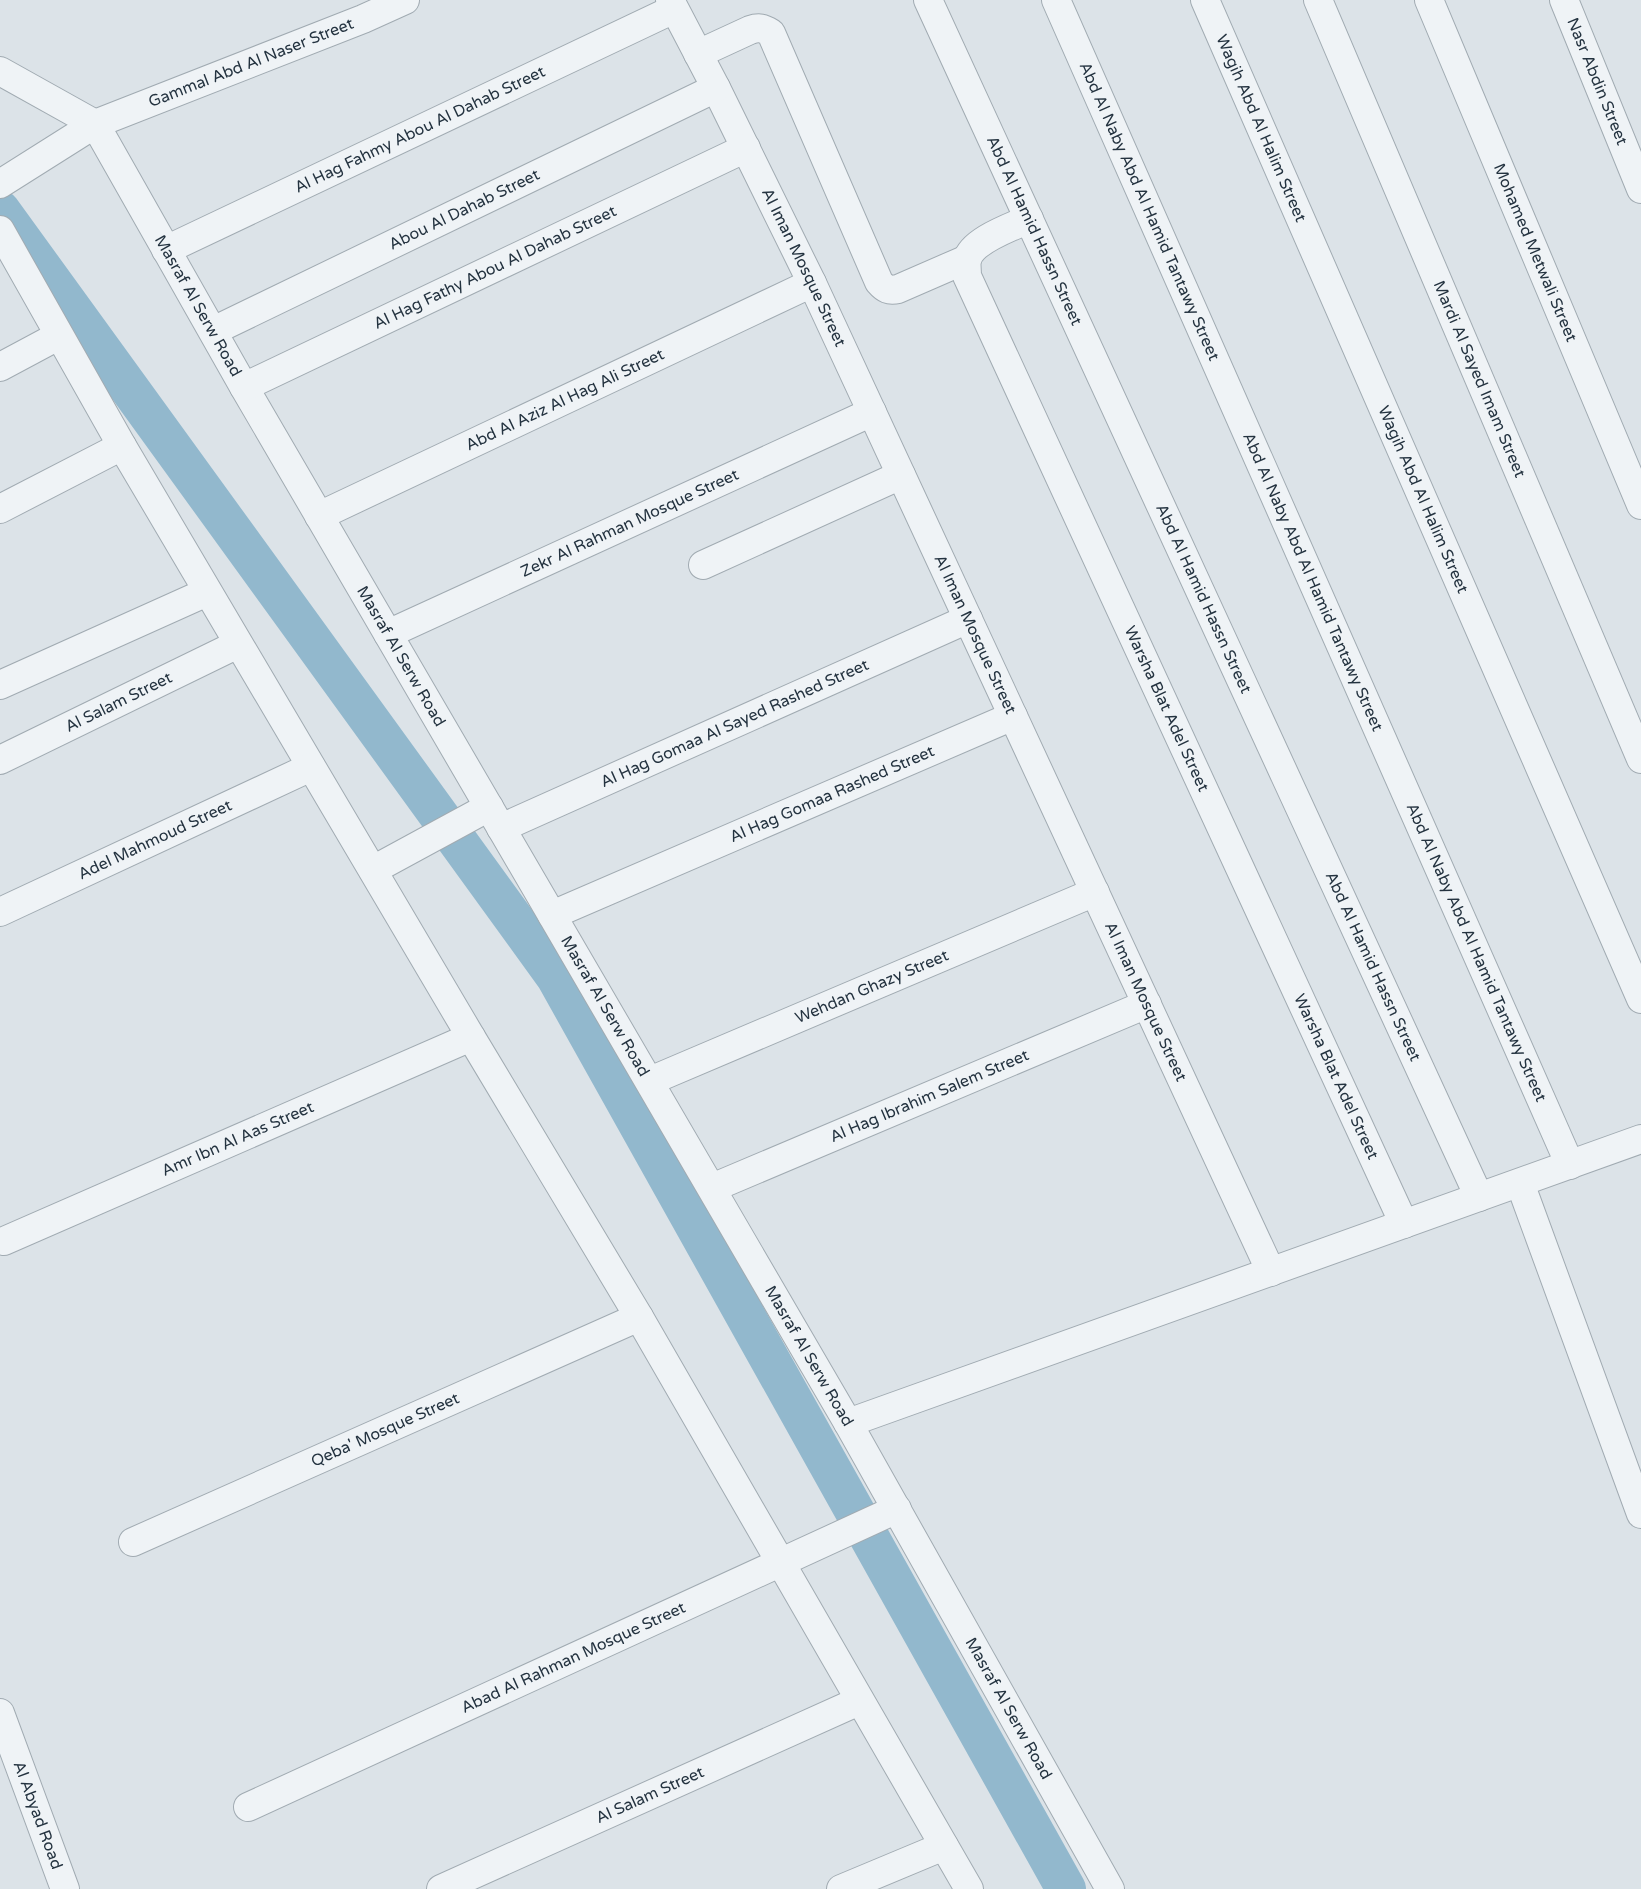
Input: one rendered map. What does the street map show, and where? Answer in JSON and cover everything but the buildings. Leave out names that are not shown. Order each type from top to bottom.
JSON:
[{"type":"street","name":"Gammal Abd Al Naser Street","points":[[0,184],[95,124],[358,10],[405,0]]},
{"type":"street","name":"Abd Al Hamid Hassn Street","points":[[928,0],[1479,1197]]},
{"type":"street","name":"Abd Al Naby Abd Al Hamid Tantawy Street","points":[[1056,0],[1570,1164]]},
{"type":"street","name":"Wagih Abd Al Halim Street","points":[[1205,0],[1641,999]]},
{"type":"street","name":"Mardi Al Sayed Imam Street","points":[[1318,0],[1641,759]]},
{"type":"street","name":"Mohamed Metwali Street","points":[[1430,0],[1641,505]]},
{"type":"street","name":"Nasr Abdin Street","points":[[1564,0],[1641,189]]},
{"type":"street","name":"Al Iman Mosque Street","points":[[672,4],[716,88],[812,283],[1271,1272]]},
{"type":"street","name":"Al Hag Fahmy Abou Al Dahab Street","points":[[166,250],[672,4]]},
{"type":"street","points":[[698,54],[750,30],[758,28],[770,33],[879,282],[884,288],[890,290],[898,289],[967,259],[973,248],[981,242],[1029,219]]},
{"type":"street","points":[[0,71],[95,124]]},
{"type":"street","name":"Abou Al Dahab Street","points":[[213,332],[716,88]]},
{"type":"street","name":"Masraf Al Serw Road","points":[[95,124],[244,387],[848,1423],[1110,1889]]},
{"type":"street","name":"Al Hag Fathy Abou Al Dahab Street","points":[[244,387],[746,148]]},
{"type":"street","points":[[0,230],[58,336],[207,592],[638,1317],[969,1889]]},
{"type":"street","name":"Warsha Blat Adel Street","points":[[967,259],[967,276],[1404,1224]]},
{"type":"street","name":"Abd Al Aziz Al Hag Ali Street","points":[[320,516],[812,283]]},
{"type":"street","points":[[0,367],[58,336]]},
{"type":"street","name":"Zekr Al Rahman Mosque Street","points":[[388,634],[872,412]]},
{"type":"street","points":[[0,508],[122,446]]},
{"type":"street","points":[[703,565],[901,475]]},
{"type":"street","points":[[0,685],[207,592]]},
{"type":"street","name":"Al Hag Gomaa Al Sayed Rashed Street","points":[[373,870],[968,619]]},
{"type":"street","name":"Al Salam Street","points":[[0,760],[238,644]]},
{"type":"street","name":"Al Hag Gomaa Rashed Street","points":[[552,915],[1013,716]]},
{"type":"street","name":"Adel Mahmoud Street","points":[[0,912],[311,767]]},
{"type":"street","name":"Wehdan Ghazy Street","points":[[650,1081],[1095,892]]},
{"type":"street","name":"Al Hag Ibrahim Salem Street","points":[[712,1188],[1146,1004]]},
{"type":"street","name":"Amr Ibn Al Aas Street","points":[[4,1241],[471,1037]]},
{"type":"street","points":[[848,1423],[1641,1139]]},
{"type":"street","points":[[1520,1183],[1641,1514]]},
{"type":"street","name":"Qeba' Mosque Street","points":[[132,1542],[638,1317]]},
{"type":"street","name":"Abad Al Rahman Mosque Street","points":[[248,1807],[897,1509]]},
{"type":"street","name":"Al Salam Street","points":[[441,1889],[859,1701]]},
{"type":"street","name":"Al Abyad Road","points":[[0,1713],[66,1889]]},
{"type":"street","points":[[841,1889],[944,1846]]},
{"type":"waterway","points":[[0,210],[556,977],[1066,1889]]}]
